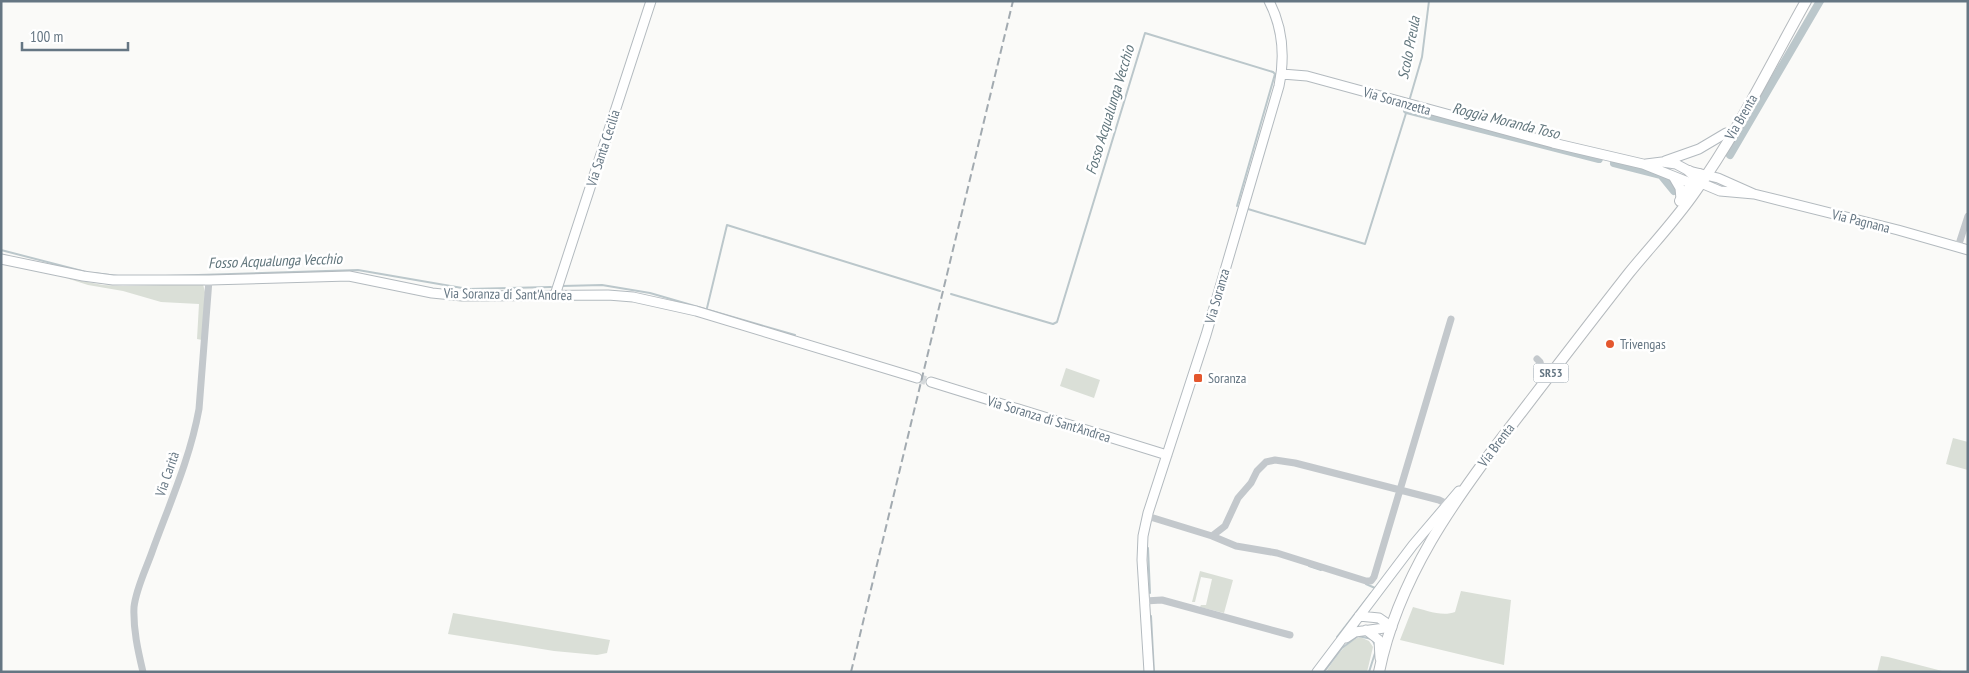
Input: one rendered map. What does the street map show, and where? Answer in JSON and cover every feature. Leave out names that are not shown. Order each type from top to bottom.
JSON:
[{"type":"main road","name":"Via Brenta","points":[[1631,271],[1681,199],[1717,158],[1739,123],[1806,1]]},
{"type":"main road","name":"Via Brenta","points":[[1472,476],[1631,271],[1663,234],[1775,56]]},
{"type":"main road","points":[[1700,178],[1730,133],[1734,120]]},
{"type":"main road","name":"SR53","points":[[1380,670],[1392,627],[1412,574],[1425,548],[1472,476]]},
{"type":"street","name":"Via Santa Cecilia","points":[[556,295],[651,1]]},
{"type":"street","points":[[1269,1],[1281,34],[1283,49],[1282,74]]},
{"type":"street","name":"Via Soranzetta","points":[[1282,74],[1307,76],[1554,143],[1643,164],[1673,176],[1700,178]]},
{"type":"street","name":"Via Soranza","points":[[1149,672],[1142,548],[1147,516],[1206,335],[1282,74]]},
{"type":"street","points":[[1662,162],[1699,149],[1726,133]]},
{"type":"street","points":[[1717,158],[1719,171],[1725,181]]},
{"type":"street","name":"Via Soranzetta","points":[[1643,164],[1662,162],[1676,164],[1700,178]]},
{"type":"street","points":[[1673,176],[1680,188],[1681,199]]},
{"type":"street","name":"Via Pagnana","points":[[1700,178],[1725,181],[1754,194]]},
{"type":"street","name":"Via Pagnana","points":[[1700,178],[1720,191],[1754,194],[1968,250]]},
{"type":"street","points":[[1958,247],[1968,216]]},
{"type":"street","name":"Via Soranza di Sant'Andrea","points":[[1,259],[99,278],[136,281],[349,276],[432,293],[462,296],[614,295],[662,302],[714,316],[917,378]]},
{"type":"street","name":"Via Carità","points":[[143,672],[134,621],[134,605],[196,425],[199,410],[209,280]]},
{"type":"street","points":[[1147,516],[1212,536],[1236,546],[1277,552],[1371,581],[1374,577],[1452,319]]},
{"type":"street","points":[[1536,359],[1540,362],[1543,373],[1548,377]]},
{"type":"street","name":"Via Soranza di Sant'Andrea","points":[[931,382],[1167,455]]},
{"type":"street","points":[[1212,536],[1225,526],[1238,498],[1251,483],[1257,471],[1266,462],[1275,460],[1296,462],[1439,500],[1447,504]]},
{"type":"street","name":"Via Brenta","points":[[1317,672],[1447,504],[1472,476]]},
{"type":"street","points":[[1145,601],[1162,600],[1290,635]]},
{"type":"street","points":[[1359,616],[1379,618],[1392,627]]},
{"type":"street","name":"Via Brenta","points":[[1341,641],[1356,632],[1392,627]]},
{"type":"street","points":[[1366,630],[1379,640],[1380,670]]},
{"type":"shaded area","points":[[66,278],[103,285],[123,286],[203,284],[205,292],[202,340],[197,339],[199,304],[161,302]]},
{"type":"shaded area","points":[[1066,368],[1100,380],[1094,398],[1060,386]]},
{"type":"shaded area","points":[[1953,438],[1968,442],[1968,470],[1946,464]]},
{"type":"shaded area","points":[[1200,571],[1233,580],[1224,613],[1200,607],[1201,605],[1206,605],[1212,579],[1201,577],[1195,602],[1192,602]]},
{"type":"shaded area","points":[[1461,591],[1511,600],[1504,665],[1400,640],[1413,607],[1445,614],[1455,612]]},
{"type":"shaded area","points":[[453,613],[610,640],[607,653],[597,655],[554,651],[448,634]]},
{"type":"shaded area","points":[[1360,637],[1369,641],[1373,647],[1367,672],[1326,672],[1345,647]]},
{"type":"shaded area","points":[[1881,656],[1888,657],[1946,672],[1877,672]]},
{"type":"waterway","name":"Scolo Preula","points":[[1410,98],[1422,57],[1429,1]]},
{"type":"waterway","name":"Roggia Moranda Toso","points":[[1730,155],[1820,1]]},
{"type":"waterway","name":"Fosso Acqualunga Vecchio","points":[[951,294],[1053,324],[1057,322],[1145,33],[1275,74],[1237,206]]},
{"type":"waterway","name":"Fosso Acqualunga Vecchio","points":[[1248,209],[1365,244],[1407,110]]},
{"type":"waterway","name":"Roggia Moranda Toso","points":[[1407,110],[1599,159]]},
{"type":"waterway","name":"Roggia Moranda Toso","points":[[1614,163],[1661,175],[1674,191]]},
{"type":"waterway","name":"Fosso Acqualunga Vecchio","points":[[707,308],[727,225],[940,291]]},
{"type":"waterway","name":"Fosso Acqualunga Vecchio","points":[[1,250],[86,272]]},
{"type":"waterway","name":"Fosso Acqualunga Vecchio","points":[[165,276],[358,270],[468,289],[551,287]]},
{"type":"waterway","name":"Fosso Acqualunga Vecchio","points":[[93,273],[118,276]]},
{"type":"waterway","name":"Fosso Acqualunga Vecchio","points":[[562,286],[602,285],[650,293],[795,335]]},
{"type":"waterway","points":[[1148,548],[1150,593]]},
{"type":"waterway","points":[[1309,566],[1321,570]]},
{"type":"waterway","points":[[1366,584],[1375,588]]},
{"type":"waterway","points":[[1337,637],[1371,593]]},
{"type":"waterway","points":[[1151,616],[1154,672]]},
{"type":"waterway","points":[[1324,672],[1342,648],[1358,636],[1372,639],[1375,645]]},
{"type":"waterway","points":[[1369,672],[1376,650]]},
{"type":"tunnel","points":[[917,378],[931,382]]},
{"type":"railway","points":[[851,672],[1013,1]]},
{"type":"place","name":"Trivengas","points":[[1610,344]]},
{"type":"place","name":"Soranza","points":[[1198,378]]}]
